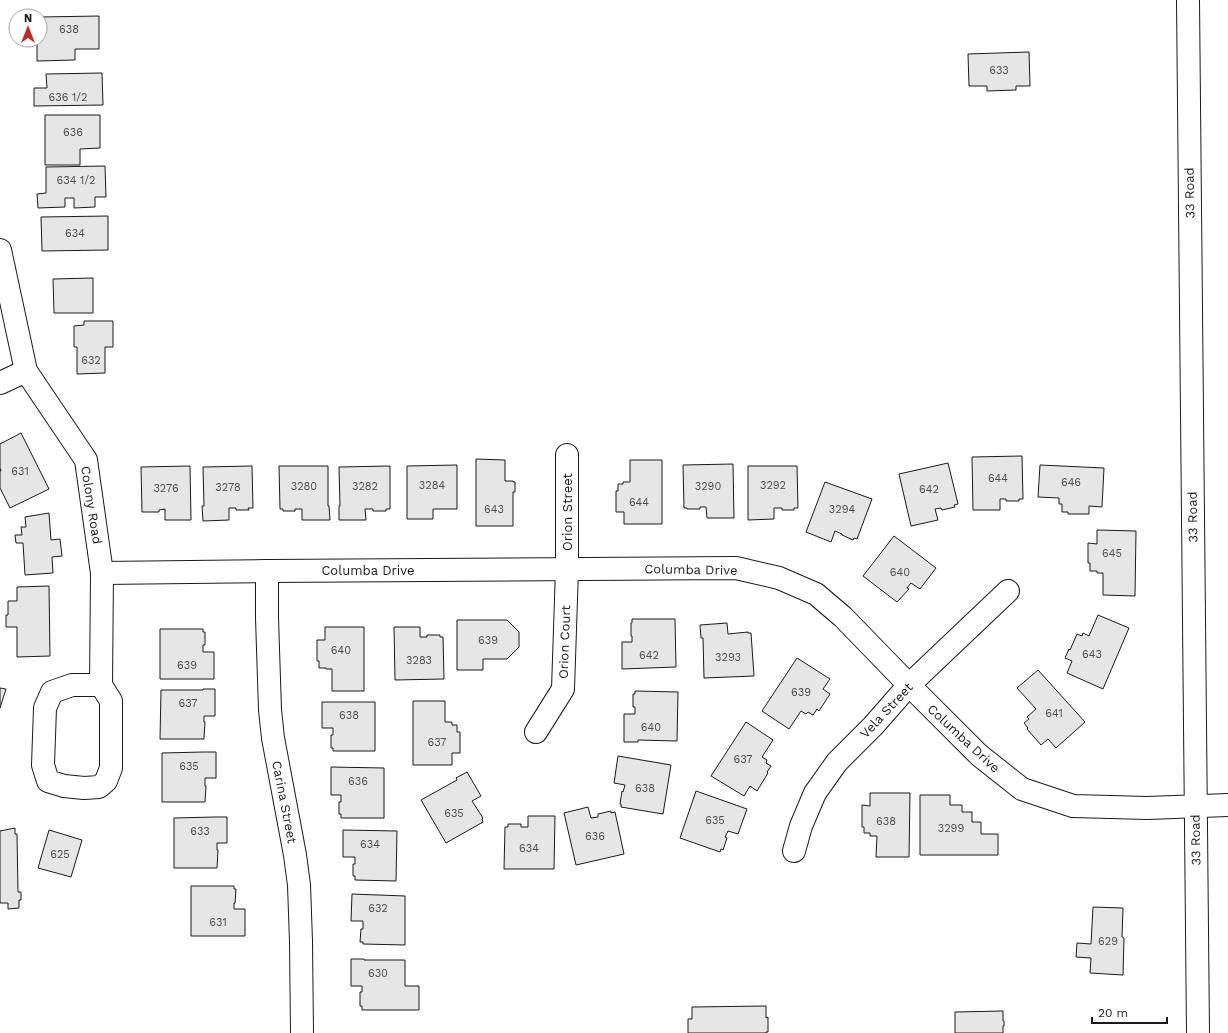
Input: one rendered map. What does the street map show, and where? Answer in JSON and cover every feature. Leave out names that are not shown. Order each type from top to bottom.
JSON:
[{"type":"street","name":"33 Road","points":[[1188,0],[1198,1033]]},
{"type":"street","name":"Colony Road","points":[[0,250],[26,371],[86,460],[102,573],[102,685],[111,701],[111,768],[106,780],[98,787],[84,788],[64,786],[48,780],[43,765],[45,708],[52,692],[72,685],[102,685]]},
{"type":"street","points":[[0,383],[26,371]]},
{"type":"street","name":"Orion Street","points":[[567,455],[567,569]]},
{"type":"street","name":"Columba Drive","points":[[102,573],[267,570],[736,568],[779,578],[816,594],[838,612],[908,685],[979,755],[1022,789],[1074,806],[1147,808],[1228,805]]},
{"type":"street","name":"Orion Court","points":[[536,732],[563,689],[567,569]]},
{"type":"street","name":"Carina Street","points":[[267,570],[267,618],[273,738],[295,855],[299,885],[302,1033]]},
{"type":"street","name":"Vela Street","points":[[794,851],[801,826],[815,793],[837,762],[873,726],[908,685],[1008,591]]},
{"type":"building","points":[[99,16],[99,49],[75,49],[75,60],[37,61],[37,48],[48,48],[48,17]]},
{"type":"building","points":[[1029,52],[1030,86],[1016,86],[1016,90],[987,91],[987,86],[969,86],[968,54]]},
{"type":"building","points":[[102,73],[103,105],[34,106],[34,88],[47,88],[46,74]]},
{"type":"building","points":[[45,115],[100,115],[100,148],[80,149],[80,165],[45,165]]},
{"type":"building","points":[[105,166],[106,197],[95,197],[95,207],[74,208],[74,198],[65,198],[65,207],[38,208],[37,194],[46,193],[46,167]]},
{"type":"building","points":[[108,216],[108,250],[42,251],[41,217]]},
{"type":"building","points":[[93,278],[93,313],[54,313],[53,279]]},
{"type":"building","points":[[84,321],[113,321],[113,347],[105,347],[105,373],[77,374],[77,347],[74,347],[74,326],[84,325]]},
{"type":"building","points":[[21,433],[49,489],[10,508],[0,488],[0,444]]},
{"type":"building","points":[[1022,456],[1023,499],[1019,499],[1019,501],[1006,501],[1006,499],[1000,499],[1000,510],[973,510],[972,457]]},
{"type":"building","points":[[476,459],[505,460],[505,481],[515,482],[515,492],[513,492],[513,526],[476,526]]},
{"type":"building","points":[[630,460],[662,460],[662,524],[624,524],[624,512],[616,512],[616,491],[618,491],[618,484],[630,482]]},
{"type":"building","points":[[948,463],[958,504],[954,505],[955,507],[942,510],[941,508],[935,509],[938,520],[911,526],[899,474]]},
{"type":"building","points":[[733,464],[734,518],[707,518],[706,507],[700,507],[700,509],[684,508],[683,465]]},
{"type":"building","points":[[457,465],[457,509],[433,509],[433,519],[407,519],[407,466]]},
{"type":"building","points":[[1040,465],[1104,468],[1102,507],[1089,506],[1089,514],[1068,514],[1068,512],[1062,512],[1062,504],[1059,504],[1059,498],[1038,497]]},
{"type":"building","points":[[190,466],[191,520],[165,520],[165,509],[159,510],[159,512],[142,512],[141,467]]},
{"type":"building","points":[[252,466],[253,508],[248,508],[249,510],[236,510],[236,508],[229,508],[229,520],[203,521],[203,467]]},
{"type":"building","points":[[279,466],[328,466],[328,506],[330,520],[302,520],[302,509],[295,509],[295,511],[283,511],[283,509],[280,509]]},
{"type":"building","points":[[390,466],[390,509],[386,509],[386,511],[373,511],[373,509],[365,509],[366,520],[339,520],[339,467]]},
{"type":"building","points":[[748,466],[797,466],[798,508],[794,508],[794,510],[782,510],[782,508],[774,508],[774,519],[748,520]]},
{"type":"building","points":[[825,482],[872,499],[857,539],[854,538],[853,540],[835,531],[831,542],[806,532]]},
{"type":"building","points":[[49,513],[51,540],[60,539],[62,556],[52,557],[53,573],[25,575],[23,543],[16,543],[15,535],[22,535],[21,527],[26,527],[25,517]]},
{"type":"building","points":[[1097,530],[1136,531],[1135,596],[1103,595],[1103,573],[1090,571],[1090,563],[1088,563],[1088,543],[1097,544]]},
{"type":"building","points":[[894,536],[936,568],[920,589],[911,583],[907,588],[909,589],[897,602],[863,576]]},
{"type":"building","points":[[49,586],[50,656],[17,657],[17,627],[6,627],[8,601],[17,601],[17,587]]},
{"type":"building","points":[[1098,615],[1129,628],[1103,689],[1067,673],[1072,661],[1065,658],[1077,634],[1082,636],[1083,633],[1089,636]]},
{"type":"building","points":[[632,619],[675,619],[676,667],[622,669],[622,642],[632,642]]},
{"type":"building","points":[[457,620],[507,620],[519,632],[519,647],[507,659],[483,659],[483,670],[457,670]]},
{"type":"building","points":[[727,623],[728,634],[751,633],[754,676],[704,678],[703,638],[701,638],[700,625]]},
{"type":"building","points":[[325,627],[364,627],[364,691],[332,691],[332,669],[319,668],[319,661],[317,661],[317,640],[325,640]]},
{"type":"building","points":[[394,627],[420,627],[420,637],[427,637],[427,635],[440,635],[440,637],[443,637],[444,679],[395,680]]},
{"type":"building","points":[[160,629],[203,629],[203,632],[205,632],[205,645],[203,645],[203,652],[214,652],[214,679],[160,679]]},
{"type":"building","points":[[797,658],[830,679],[823,689],[830,694],[819,711],[817,709],[813,715],[808,712],[806,714],[801,711],[789,729],[762,711]]},
{"type":"building","points":[[1038,670],[1085,722],[1056,748],[1048,739],[1041,745],[1027,729],[1028,728],[1024,723],[1029,719],[1027,717],[1036,709],[1017,688]]},
{"type":"building","points":[[0,688],[6,689],[0,708]]},
{"type":"building","points":[[215,689],[215,716],[204,716],[204,739],[160,739],[161,690]]},
{"type":"building","points":[[635,691],[678,692],[677,741],[638,740],[638,742],[624,742],[624,714],[635,714],[635,707],[633,707],[633,694],[635,694]]},
{"type":"building","points":[[413,701],[445,701],[445,722],[452,722],[452,725],[457,725],[457,732],[460,732],[460,753],[452,753],[452,765],[413,765]]},
{"type":"building","points":[[322,702],[375,702],[375,751],[333,751],[333,748],[331,748],[331,735],[333,735],[333,728],[322,728]]},
{"type":"building","points":[[746,722],[773,740],[762,757],[767,760],[766,763],[771,766],[767,772],[768,773],[757,791],[750,786],[744,796],[711,776]]},
{"type":"building","points":[[216,752],[216,778],[205,778],[205,802],[162,802],[162,753]]},
{"type":"building","points":[[618,756],[671,765],[663,814],[621,807],[622,791],[623,792],[625,785],[614,783]]},
{"type":"building","points":[[331,767],[384,768],[384,818],[341,818],[341,814],[339,814],[339,802],[341,802],[341,795],[331,795]]},
{"type":"building","points":[[467,772],[481,796],[472,801],[483,818],[483,822],[446,843],[421,800],[457,780],[456,778]]},
{"type":"building","points":[[696,791],[747,809],[738,834],[728,831],[725,837],[727,838],[723,850],[721,849],[720,852],[680,838]]},
{"type":"building","points":[[870,793],[910,793],[909,857],[876,857],[877,836],[870,836],[870,833],[864,833],[864,827],[862,827],[862,805],[870,806]]},
{"type":"building","points":[[920,795],[950,795],[950,805],[962,805],[962,812],[972,812],[972,822],[981,822],[981,834],[998,834],[998,855],[920,855]]},
{"type":"building","points":[[588,807],[591,818],[598,817],[598,814],[611,811],[611,813],[615,812],[624,854],[576,865],[564,813]]},
{"type":"building","points":[[528,816],[555,816],[554,869],[504,869],[505,827],[508,827],[508,824],[521,824],[521,827],[528,827]]},
{"type":"building","points":[[227,817],[227,843],[217,843],[217,868],[174,868],[174,818]]},
{"type":"building","points":[[15,828],[15,834],[17,834],[18,892],[21,892],[21,900],[19,900],[19,908],[8,909],[8,903],[0,903],[0,831]]},
{"type":"building","points":[[49,830],[82,840],[71,877],[38,868]]},
{"type":"building","points":[[343,830],[397,831],[396,881],[355,880],[355,876],[353,876],[353,864],[355,864],[355,857],[343,857]]},
{"type":"building","points":[[191,886],[234,886],[234,889],[236,889],[234,909],[245,909],[245,936],[191,936]]},
{"type":"building","points":[[352,894],[405,896],[405,945],[363,944],[363,942],[360,942],[363,921],[351,921]]},
{"type":"building","points":[[1093,907],[1123,908],[1123,975],[1090,973],[1091,958],[1076,957],[1077,943],[1091,944]]},
{"type":"building","points":[[351,959],[405,960],[405,986],[419,986],[419,1010],[362,1010],[362,1006],[360,1006],[360,992],[362,992],[362,986],[351,986]]},
{"type":"building","points":[[766,1006],[768,1032],[766,1033],[688,1033],[688,1019],[692,1019],[692,1007]]},
{"type":"building","points":[[1003,1011],[1003,1033],[955,1033],[955,1012]]}]
